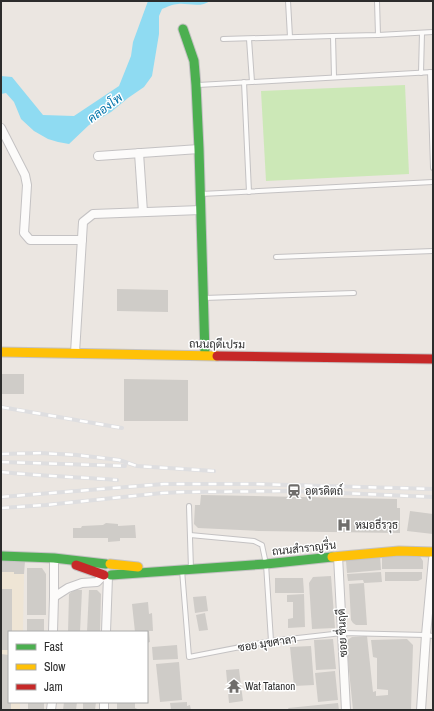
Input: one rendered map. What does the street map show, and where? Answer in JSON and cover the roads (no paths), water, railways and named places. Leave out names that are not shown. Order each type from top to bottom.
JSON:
[{"type":"street","points":[[183,29],[194,61],[196,85],[201,194],[205,355]]},
{"type":"street","points":[[1,128],[24,175],[27,185],[24,233],[30,240],[82,240]]},
{"type":"street","points":[[98,156],[199,149]]},
{"type":"street","points":[[139,153],[143,212]]},
{"type":"street","points":[[75,353],[83,222],[93,214],[201,210]]},
{"type":"street","name":"ถนนฤดีเปรม","points":[[1,352],[433,359]]},
{"type":"street","name":"ถนนสำราญรื่น","points":[[108,575],[266,564],[338,556],[399,552],[433,552]]},
{"type":"street","points":[[1,556],[54,558],[108,575]]},
{"type":"street","name":"ซอย ชื่นฤดี","points":[[338,556],[346,710]]},
{"type":"street","points":[[53,631],[54,558]]},
{"type":"street","name":"ถนนสำราญรื่น","points":[[54,558],[183,570]]},
{"type":"street","points":[[421,710],[430,635],[433,559]]},
{"type":"street","points":[[54,597],[68,588],[82,583],[97,582],[114,571],[108,564]]},
{"type":"street","points":[[106,631],[108,575]]},
{"type":"street","points":[[97,582],[108,589]]},
{"type":"lane","points":[[288,1],[290,37]]},
{"type":"lane","points":[[377,1],[378,35]]},
{"type":"lane","points":[[223,39],[433,32]]},
{"type":"lane","points":[[421,73],[422,33]]},
{"type":"lane","points":[[333,36],[334,78]]},
{"type":"lane","points":[[249,39],[252,82]]},
{"type":"lane","points":[[196,85],[431,72],[433,168]]},
{"type":"lane","points":[[244,82],[249,192]]},
{"type":"lane","points":[[201,194],[433,182]]},
{"type":"lane","points":[[276,257],[433,251]]},
{"type":"lane","points":[[204,298],[354,293]]},
{"type":"lane","points":[[183,570],[190,535],[189,506]]},
{"type":"lane","points":[[190,535],[254,541],[262,545],[266,564],[271,641]]},
{"type":"lane","name":"ซอย มุขศาลา","points":[[183,570],[189,657],[271,641],[342,633],[430,635]]},
{"type":"water","name":"คลองโพ","points":[[148,1],[210,1],[199,5],[176,4],[162,9],[159,16],[159,34],[152,76],[144,87],[111,112],[89,125],[69,144],[48,139],[34,131],[21,119],[14,102],[6,93],[1,94],[1,76],[12,77],[43,115],[74,116],[119,86],[131,56],[133,42]]},
{"type":"railway","points":[[1,407],[122,428]]},
{"type":"railway","points":[[1,454],[40,453],[77,455],[119,460],[137,466],[214,471]]},
{"type":"railway","points":[[1,462],[125,466]]},
{"type":"railway","points":[[1,472],[117,480]]},
{"type":"railway","points":[[1,497],[164,484],[253,484],[433,489]]},
{"type":"railway","points":[[1,508],[184,492],[294,491],[433,497]]},
{"type":"place","name":"อุตรดิตถ์","points":[[294,491]]},
{"type":"place","name":"หมอธีรวุธ","points":[[344,525]]},
{"type":"place","name":"Wat Tatanon","points":[[234,686]]}]
